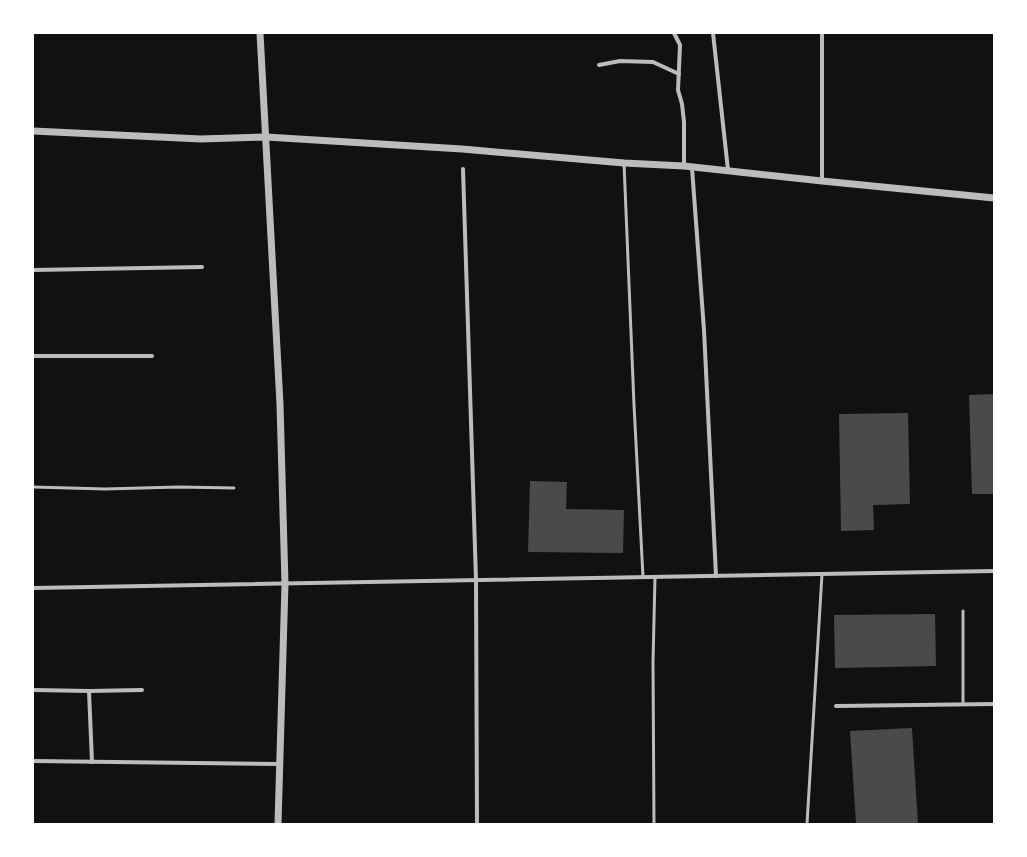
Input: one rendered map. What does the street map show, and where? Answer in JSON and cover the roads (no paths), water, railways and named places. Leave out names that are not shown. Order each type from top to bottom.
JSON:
[{"type":"street","points":[[260,33],[280,404],[285,584],[278,824]]},
{"type":"street","points":[[674,33],[680,44],[678,90],[682,104],[684,122],[684,166]]},
{"type":"street","points":[[713,33],[728,170]]},
{"type":"street","points":[[822,33],[822,181]]},
{"type":"street","points":[[599,65],[620,61],[652,62],[679,74]]},
{"type":"street","points":[[33,131],[201,139],[266,137],[462,149],[728,170],[994,198]]},
{"type":"street","points":[[692,168],[704,338],[716,576]]},
{"type":"street","points":[[464,169],[476,580],[477,824]]},
{"type":"street","points":[[33,270],[202,267]]},
{"type":"street","points":[[33,356],[152,356]]},
{"type":"street","points":[[33,588],[994,571]]},
{"type":"street","points":[[35,690],[142,690]]},
{"type":"street","points":[[89,691],[92,762]]},
{"type":"street","points":[[836,706],[994,704]]},
{"type":"street","points":[[33,761],[279,764]]},
{"type":"lane","points":[[624,162],[643,577]]},
{"type":"lane","points":[[33,487],[105,489],[179,487],[234,488]]},
{"type":"lane","points":[[807,824],[822,574]]},
{"type":"lane","points":[[654,824],[653,662],[655,577]]},
{"type":"lane","points":[[963,611],[963,704]]}]
